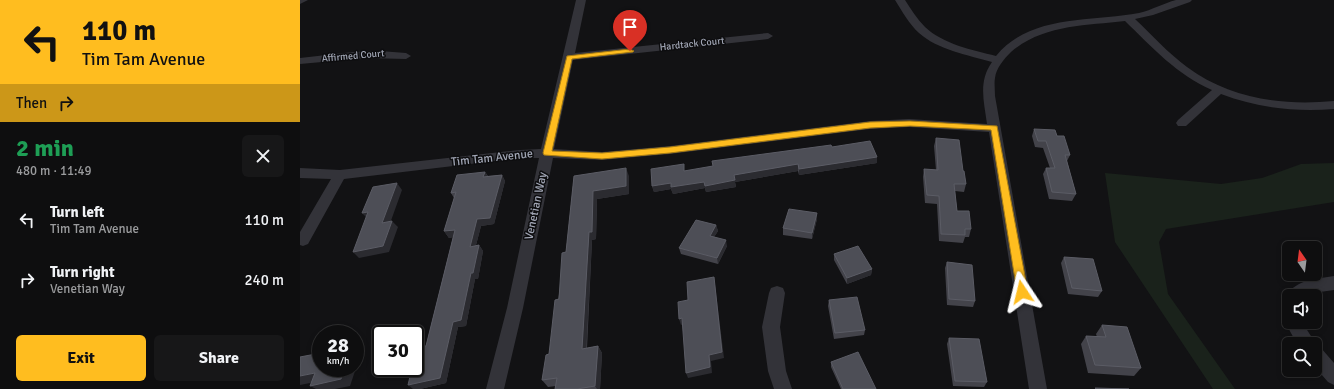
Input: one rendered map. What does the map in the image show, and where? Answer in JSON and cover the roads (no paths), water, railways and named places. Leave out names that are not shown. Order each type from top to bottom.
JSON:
[{"type":"street","name":"Venetian Way","points":[[495,389],[515,308],[581,0]]},
{"type":"street","points":[[900,0],[911,18],[924,32],[946,44],[998,60]]},
{"type":"street","points":[[1038,389],[988,96],[989,76],[998,60],[1012,46],[1028,35],[1050,27],[1081,21],[1139,16],[1187,0]]},
{"type":"street","points":[[1127,17],[1192,76],[1218,90],[1267,104],[1314,108],[1334,105]]},
{"type":"street","name":"Hardtack Court","points":[[569,57],[768,36]]},
{"type":"street","name":"Affirmed Court","points":[[300,61],[390,53],[406,56]]},
{"type":"street","points":[[1182,123],[1218,90]]},
{"type":"street","name":"Tim Tam Avenue","points":[[300,174],[340,175],[520,154],[547,153],[602,156],[670,150],[870,125],[910,123],[994,128]]},
{"type":"street","points":[[304,240],[340,175]]},
{"type":"street","points":[[1306,289],[1314,286],[1334,283]]},
{"type":"street","points":[[777,293],[771,327],[777,371],[783,389]]},
{"type":"street","points":[[1322,362],[1334,376]]}]
